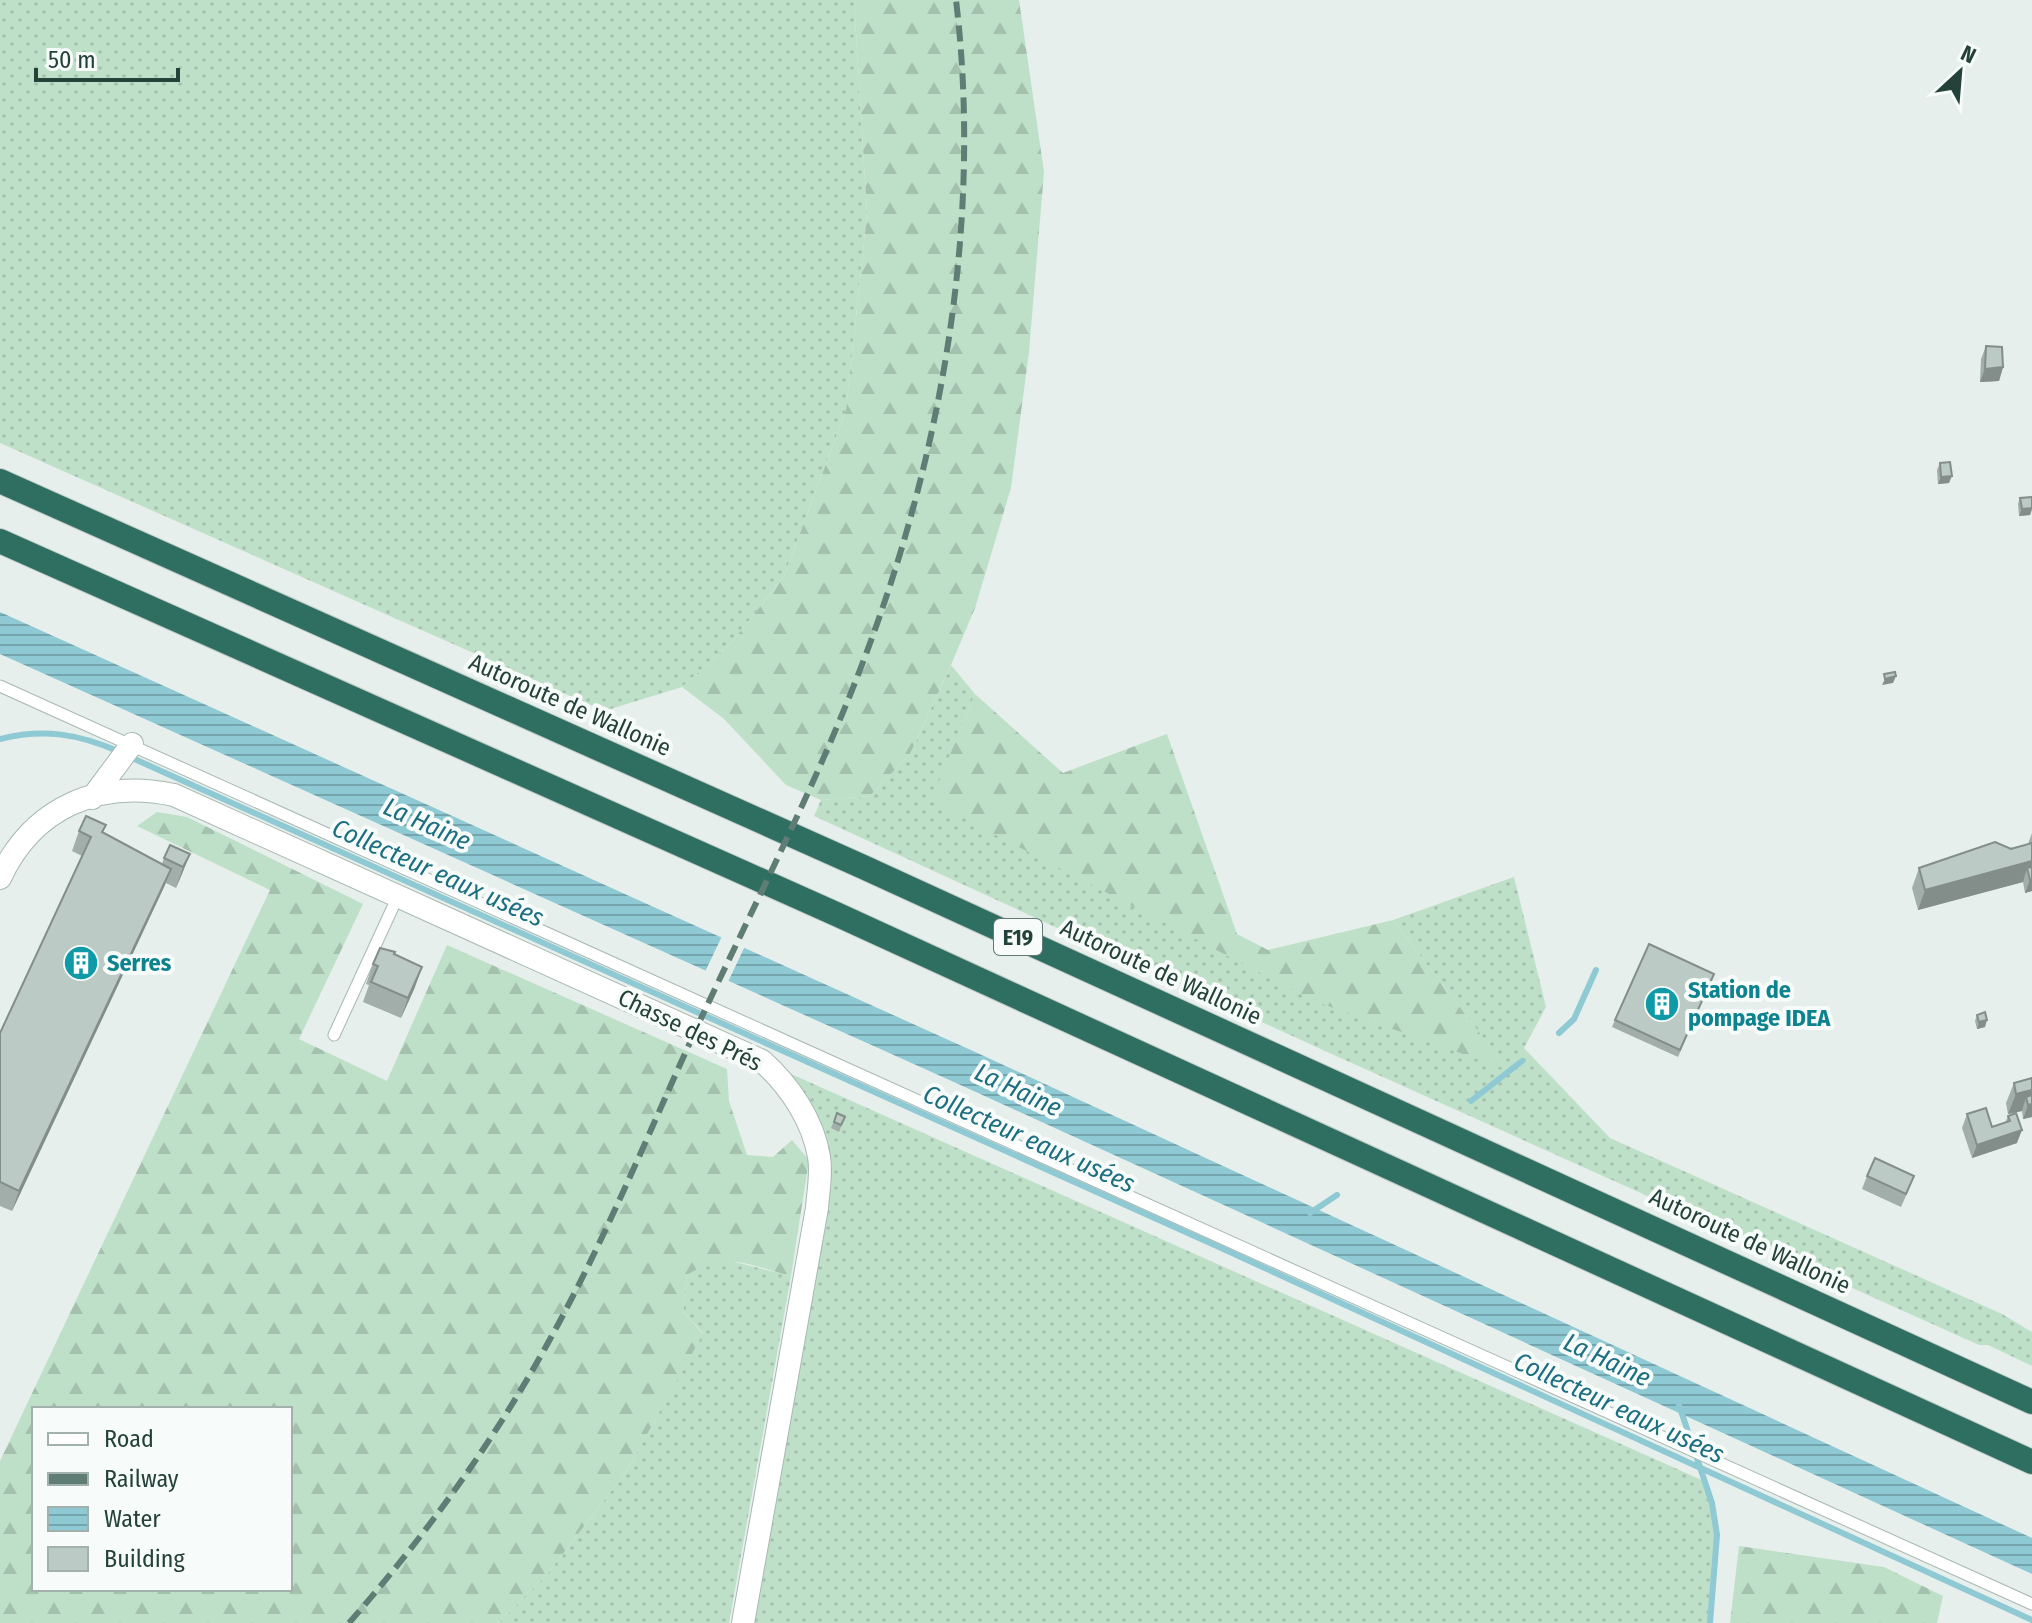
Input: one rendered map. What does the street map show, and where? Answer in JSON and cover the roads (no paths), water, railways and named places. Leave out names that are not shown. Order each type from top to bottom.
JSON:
[{"type":"highway","name":"Autoroute de Wallonie","points":[[0,481],[876,872],[2032,1402]]},
{"type":"highway","name":"E19","points":[[0,541],[836,914],[2032,1462]]},
{"type":"street","points":[[0,878],[33,827],[85,799],[132,744]]},
{"type":"street","name":"Chasse des Prés","points":[[85,799],[133,789],[174,795],[762,1061],[776,1073],[805,1116],[820,1159],[817,1208],[743,1623]]},
{"type":"lane","points":[[0,686],[2032,1604]]},
{"type":"lane","points":[[334,1035],[399,895]]},
{"type":"water","name":"La Haine","points":[[0,612],[984,1056],[2032,1538],[2032,1574],[965,1087],[0,654]]},
{"type":"waterway","name":"Collecteur eaux usées","points":[[0,739],[32,734],[61,735],[120,752]]},
{"type":"waterway","name":"Collecteur eaux usées","points":[[130,757],[1219,1247],[2032,1620]]},
{"type":"waterway","points":[[1559,1033],[1574,1019],[1596,970]]},
{"type":"waterway","points":[[1471,1101],[1522,1061]]},
{"type":"waterway","points":[[1310,1213],[1337,1195]]},
{"type":"waterway","points":[[1679,1405],[1712,1503],[1717,1535],[1710,1623]]},
{"type":"railway","points":[[349,1623],[456,1488],[505,1416],[549,1341],[608,1225],[697,1027],[816,776],[859,673],[902,547],[923,470],[940,393],[952,315],[964,157],[963,78],[956,0]]},
{"type":"place","name":"Serres","points":[[81,963]]},
{"type":"place","name":"Station de pompage IDEA","points":[[1662,1004]]}]
